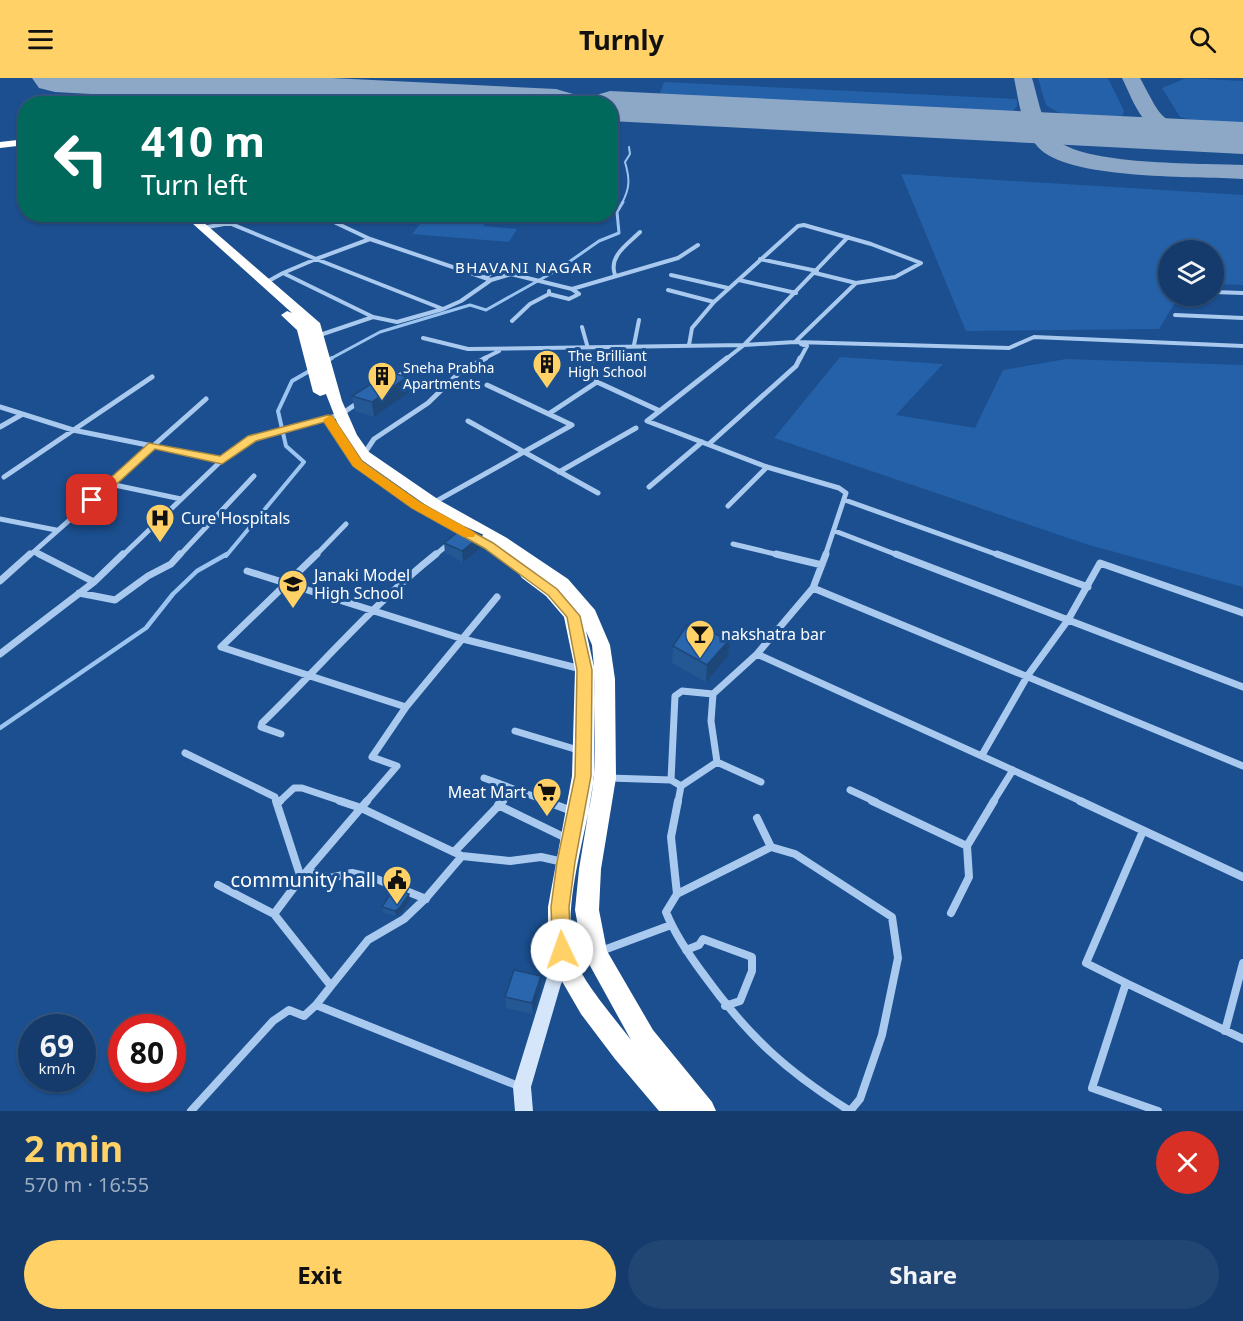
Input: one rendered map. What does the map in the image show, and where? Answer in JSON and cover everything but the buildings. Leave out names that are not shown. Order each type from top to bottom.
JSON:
[{"type":"highway","points":[[0,146],[18,144]]},
{"type":"highway","points":[[185,222],[303,329],[315,355],[339,439],[358,464],[417,505],[489,546],[552,592],[573,616],[585,670],[585,751],[583,776],[560,907],[560,937],[564,964],[590,1006],[676,1111]]},
{"type":"highway","points":[[196,222],[315,326],[318,336],[315,355]]},
{"type":"highway","points":[[331,410],[364,455],[433,503],[501,542],[562,583],[586,610],[601,645],[605,679],[605,778],[590,869],[586,910],[595,953],[644,1038],[702,1111]]},
{"type":"street","points":[[202,228],[235,222]]},
{"type":"street","points":[[335,222],[370,238],[491,280]]},
{"type":"street","points":[[229,223],[443,309]]},
{"type":"street","points":[[689,345],[693,328],[714,302],[760,259],[798,226],[804,225],[849,237],[921,262],[895,277],[856,283],[760,259]]},
{"type":"street","points":[[615,275],[612,267],[615,257],[639,232]]},
{"type":"street","points":[[717,762],[711,721],[713,694],[757,654],[813,588],[846,500],[846,493],[839,488],[767,467],[647,421],[744,345],[849,237]]},
{"type":"street","points":[[265,283],[283,273],[370,238]]},
{"type":"street","points":[[572,289],[678,258],[698,245]]},
{"type":"street","points":[[485,277],[504,266]]},
{"type":"street","points":[[283,273],[373,317],[398,322],[462,301],[491,280],[504,274],[572,289],[579,294],[571,300],[549,294],[530,304],[512,321]]},
{"type":"street","points":[[671,274],[728,288]]},
{"type":"street","points":[[739,280],[796,293]]},
{"type":"street","points":[[795,342],[856,283]]},
{"type":"street","points":[[548,284],[549,294]]},
{"type":"street","points":[[668,290],[714,302]]},
{"type":"street","points":[[1224,292],[1243,293]]},
{"type":"street","points":[[1175,315],[1243,318]]},
{"type":"street","points":[[318,336],[373,317]]},
{"type":"street","points":[[634,345],[639,320]]},
{"type":"street","points":[[582,327],[597,382]]},
{"type":"street","points":[[423,338],[468,349],[744,345],[795,342],[1009,348],[1034,337],[1243,346]]},
{"type":"street","points":[[649,487],[706,443],[796,366],[807,346],[795,342]]},
{"type":"street","points":[[364,455],[374,439],[428,403],[460,372],[501,349]]},
{"type":"street","points":[[386,384],[405,372],[440,368]]},
{"type":"street","points":[[4,477],[152,376]]},
{"type":"street","points":[[597,382],[660,411]]},
{"type":"street","points":[[550,413],[597,382]]},
{"type":"street","points":[[433,503],[572,425],[487,385]]},
{"type":"street","points":[[0,654],[94,582],[222,460],[252,439],[297,426],[368,396]]},
{"type":"street","points":[[0,581],[206,399]]},
{"type":"street","points":[[0,407],[73,430],[222,460]]},
{"type":"street","points":[[0,427],[21,415]]},
{"type":"street","points":[[468,421],[598,493]]},
{"type":"street","points":[[560,472],[636,428]]},
{"type":"street","points":[[728,506],[767,467]]},
{"type":"street","points":[[79,593],[115,600],[148,576],[171,564],[254,476]]},
{"type":"street","points":[[110,484],[181,499]]},
{"type":"street","points":[[846,500],[1088,587]]},
{"type":"street","points":[[0,519],[56,530]]},
{"type":"street","points":[[346,524],[288,584],[221,647],[406,707]]},
{"type":"street","points":[[835,531],[1243,687]]},
{"type":"street","points":[[281,734],[261,726],[262,723],[311,676],[402,581],[457,538]]},
{"type":"street","points":[[733,544],[822,565]]},
{"type":"street","points":[[34,552],[94,582]]},
{"type":"street","points":[[982,754],[1028,675],[1068,620],[1100,563],[1243,614]]},
{"type":"street","points":[[247,571],[463,639],[585,670]]},
{"type":"street","points":[[813,588],[1028,675],[1243,766]]},
{"type":"street","points":[[274,914],[304,874],[397,766],[372,757],[406,707],[497,597]]},
{"type":"street","points":[[757,654],[982,754],[1243,877]]},
{"type":"street","points":[[671,780],[675,696],[682,691],[713,694]]},
{"type":"street","points":[[515,731],[585,751]]},
{"type":"street","points":[[185,753],[275,797],[304,874]]},
{"type":"street","points":[[717,762],[761,782]]},
{"type":"street","points":[[677,894],[671,837],[681,786],[717,762]]},
{"type":"street","points":[[951,914],[969,877],[967,846],[1013,770]]},
{"type":"street","points":[[484,778],[575,812]]},
{"type":"street","points":[[605,778],[671,780],[681,786]]},
{"type":"street","points":[[277,804],[294,788],[302,788],[361,808],[458,854],[510,861],[569,852]]},
{"type":"street","points":[[191,1111],[273,1021],[289,1010],[304,1016],[316,1005],[374,934],[402,921],[426,899],[458,854],[513,790]]},
{"type":"street","points":[[850,790],[967,846]]},
{"type":"street","points":[[498,805],[569,852]]},
{"type":"street","points":[[757,818],[771,847]]},
{"type":"street","points":[[1143,831],[1086,963],[1243,1039]]},
{"type":"street","points":[[771,847],[795,854],[892,917],[898,958],[882,1035],[861,1099],[850,1111],[804,1082],[752,1037],[725,1006],[686,950],[671,926],[666,912],[677,894],[771,847]]},
{"type":"street","points":[[304,874],[330,878],[352,873],[374,878],[426,899]]},
{"type":"street","points":[[218,885],[274,914],[331,986]]},
{"type":"street","points":[[524,1111],[522,1087],[553,982],[564,964],[671,926]]},
{"type":"street","points":[[686,950],[699,945],[703,939],[752,957],[752,971],[740,1000],[725,1006]]},
{"type":"street","points":[[1225,1031],[1243,963]]},
{"type":"street","points":[[1126,983],[1092,1088],[1158,1111]]},
{"type":"street","points":[[316,1005],[522,1087]]},
{"type":"shaded area","points":[[1038,78],[1108,78],[1124,111],[1123,115],[1093,120],[1063,114],[1046,105]]},
{"type":"shaded area","points":[[1186,78],[1243,81],[1243,126],[1207,124],[1180,117],[1162,88]]},
{"type":"shaded area","points":[[664,82],[1017,99],[1017,106],[1013,111],[991,115],[658,98]]},
{"type":"shaded area","points":[[901,174],[1243,195],[1243,285],[1224,284],[1224,240],[1158,240],[1158,306],[1173,306],[1159,329],[966,331]]},
{"type":"shaded area","points":[[422,222],[486,222],[483,226],[517,229],[509,242],[412,234]]},
{"type":"shaded area","points":[[840,357],[943,364],[896,415],[975,428],[1003,370],[1066,359],[1243,365],[1243,587],[1089,545],[774,438]]},
{"type":"waterway","points":[[622,203],[627,193],[628,173],[625,162],[630,154],[629,147]]},
{"type":"waterway","points":[[618,210],[623,202]]},
{"type":"waterway","points":[[330,359],[380,332],[470,305],[486,310],[559,269],[599,241],[619,233],[618,222]]},
{"type":"waterway","points":[[325,362],[332,358]]},
{"type":"waterway","points":[[226,556],[304,462],[286,446],[278,411],[292,381],[313,369]]},
{"type":"waterway","points":[[0,728],[146,628],[173,594],[197,571],[227,554]]},
{"type":"taxiway","points":[[1023,78],[1032,113],[1043,138],[1063,154],[1084,160],[1140,167],[1243,172]]},
{"type":"taxiway","points":[[1131,78],[1148,112],[1154,119],[1169,130],[1197,136]]},
{"type":"taxiway","points":[[201,96],[224,87],[254,85],[313,91]]},
{"type":"runway","points":[[55,78],[402,96]]},
{"type":"runway","points":[[618,106],[1243,138]]},
{"type":"slow traffic","points":[[329,420],[339,439],[358,464],[417,505],[469,535]]},
{"type":"place","name":"The Brilliant High School","points":[[547,390]]},
{"type":"place","name":"Sneha Prabha Apartments","points":[[382,402]]},
{"type":"place","name":"Cure Hospitals","points":[[160,544]]},
{"type":"place","name":"Janaki Model High School","points":[[293,610]]},
{"type":"place","name":"nakshatra bar","points":[[700,660]]},
{"type":"place","name":"Meat Mart","points":[[547,818]]},
{"type":"place","name":"community hall","points":[[397,906]]},
{"type":"district","name":"BHAVANI NAGAR","points":[[524,268]]},
{"type":"route","points":[[92,500],[153,446],[222,460],[252,439],[328,418],[339,439],[358,464],[417,505],[489,546],[552,592],[573,616],[585,670],[583,776],[566,862],[560,907],[562,950]]}]
